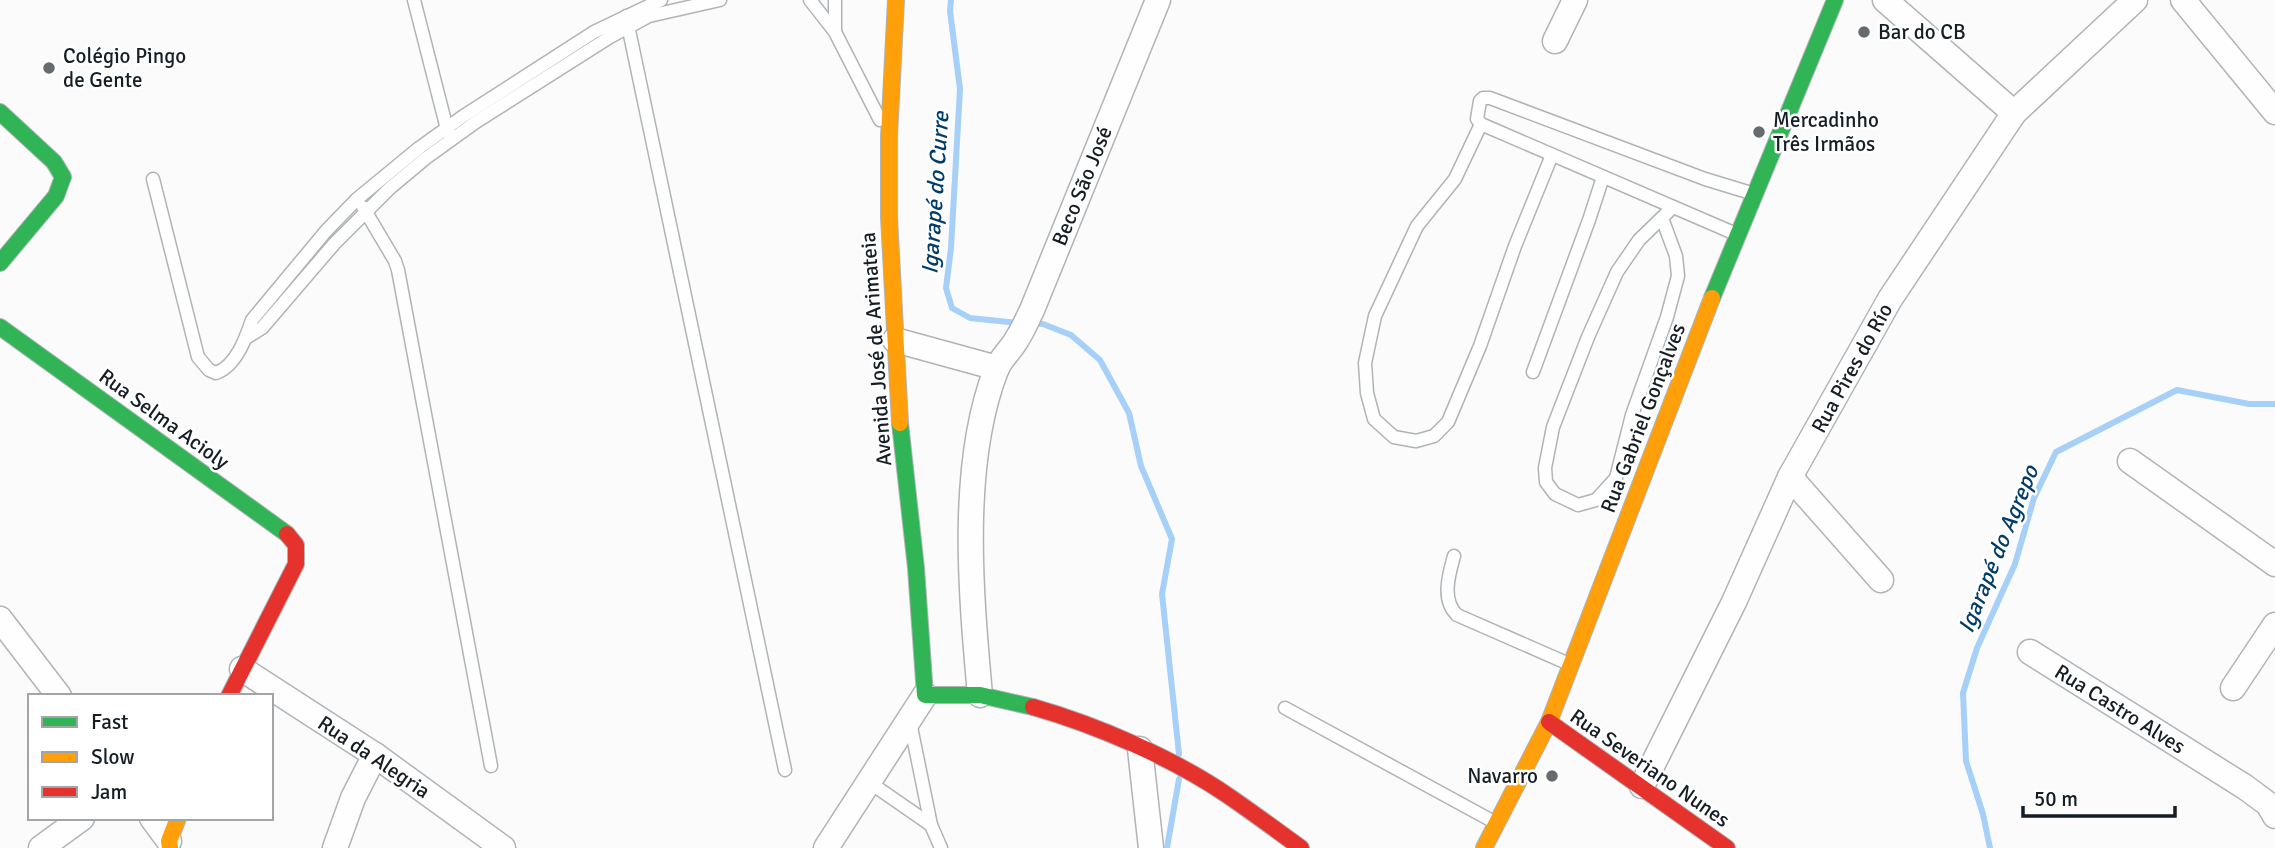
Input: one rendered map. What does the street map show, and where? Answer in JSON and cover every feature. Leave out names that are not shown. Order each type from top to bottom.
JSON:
[{"type":"street","name":"Avenida José de Arimateia","points":[[895,0],[889,137],[894,340],[897,400],[916,568],[925,695]]},
{"type":"street","name":"Beco São José","points":[[981,695],[974,628],[971,485],[982,423],[997,368],[1017,340],[1032,310],[1158,0]]},
{"type":"street","points":[[1555,41],[1575,0]]},
{"type":"street","name":"Rua Gabriel Gonçalves","points":[[1484,848],[1549,722],[1737,234],[1835,0]]},
{"type":"street","points":[[1885,0],[2014,113]]},
{"type":"street","name":"Rua Pires do Río","points":[[1642,786],[1734,602],[1790,477],[1890,299],[2014,113],[2134,0]]},
{"type":"street","points":[[2183,0],[2275,112]]},
{"type":"street","points":[[0,112],[54,162],[63,177],[56,196],[0,263]]},
{"type":"street","name":"Rua Selma Acioly","points":[[0,327],[292,537],[298,550],[293,571],[242,669]]},
{"type":"street","points":[[894,340],[997,368]]},
{"type":"street","points":[[2130,461],[2275,564]]},
{"type":"street","points":[[1790,477],[1881,580]]},
{"type":"street","points":[[0,619],[57,694]]},
{"type":"street","points":[[2233,688],[2275,625]]},
{"type":"street","name":"Rua Castro Alves","points":[[2030,652],[2245,787],[2268,804],[2275,816]]},
{"type":"street","points":[[230,694],[242,669]]},
{"type":"street","name":"Rua da Alegria","points":[[242,669],[374,755],[503,848]]},
{"type":"street","points":[[826,848],[925,695],[981,695],[1077,720],[1181,768],[1226,794],[1301,848]]},
{"type":"street","name":"Rua Severiano Nunes","points":[[1549,722],[1642,786],[1723,847]]},
{"type":"street","points":[[1140,749],[1151,848]]},
{"type":"street","points":[[335,848],[353,798],[374,755]]},
{"type":"street","points":[[41,848],[79,820]]},
{"type":"street","points":[[154,820],[172,836]]},
{"type":"lane","points":[[414,0],[450,134]]},
{"type":"lane","points":[[153,179],[198,357],[202,364],[216,373],[223,370],[246,338],[253,319],[326,231],[357,199],[419,148],[476,122],[661,0]]},
{"type":"lane","points":[[628,21],[720,0]]},
{"type":"lane","points":[[810,0],[835,32],[889,137]]},
{"type":"lane","points":[[835,0],[835,32]]},
{"type":"lane","points":[[628,21],[785,770]]},
{"type":"lane","points":[[1737,234],[1481,124],[1477,119],[1480,101],[1490,98],[1705,179],[1754,194]]},
{"type":"lane","points":[[1481,124],[1455,179],[1417,226],[1375,316],[1365,363],[1367,393],[1374,419],[1394,437],[1416,441],[1433,436],[1448,422],[1480,346],[1515,246],[1552,155]]},
{"type":"lane","points":[[246,338],[262,328],[334,244],[450,134]]},
{"type":"lane","points":[[1533,372],[1603,177]]},
{"type":"lane","points":[[357,199],[367,212],[398,270],[491,766]]},
{"type":"lane","points":[[1662,218],[1676,256],[1678,276],[1667,317],[1632,415],[1616,478],[1596,500],[1578,505],[1555,494],[1546,482],[1545,468],[1553,427],[1617,272],[1639,240],[1673,207]]},
{"type":"lane","points":[[1454,556],[1447,600],[1457,615],[1570,664]]},
{"type":"lane","points":[[1285,708],[1497,823]]},
{"type":"lane","points":[[909,720],[931,825],[941,848]]},
{"type":"lane","points":[[869,782],[931,825]]},
{"type":"waterway","name":"Igarapé do Curre","points":[[951,0],[950,11],[960,89],[951,248],[946,288],[952,308],[970,318],[1019,323]]},
{"type":"waterway","name":"Igarapé do Curre","points":[[1033,323],[1071,335],[1100,360],[1129,413],[1141,466],[1172,539],[1162,594],[1179,754]]},
{"type":"waterway","name":"Igarapé do Agrepo","points":[[1990,848],[1983,814],[1966,761],[1963,693],[1977,648],[2015,564],[2034,498],[2056,452],[2177,390],[2249,404],[2275,404]]},
{"type":"waterway","name":"Igarapé do Curre","points":[[1167,848],[1179,779]]},
{"type":"traffic: fast","points":[[1712,298],[1835,0]]},
{"type":"traffic: fast","points":[[0,112],[54,162],[63,177],[56,196],[0,263]]},
{"type":"traffic: fast","points":[[0,327],[287,534]]},
{"type":"traffic: fast","points":[[900,423],[916,568],[925,695],[980,695],[1033,707]]},
{"type":"traffic: slow","points":[[896,0],[889,137],[889,217],[900,423]]},
{"type":"traffic: slow","points":[[1484,848],[1549,722],[1712,298]]},
{"type":"traffic: slow","points":[[170,848],[169,841],[177,820]]},
{"type":"traffic: jam","points":[[230,694],[296,564],[296,545],[287,534]]},
{"type":"traffic: jam","points":[[1033,707],[1108,733],[1183,768],[1227,795],[1301,848]]},
{"type":"traffic: jam","points":[[1549,722],[1727,848]]},
{"type":"place","name":"Bar do CB","points":[[1864,32]]},
{"type":"place","name":"Colégio Pingo de Gente","points":[[49,68]]},
{"type":"place","name":"Mercadinho Três Irmãos","points":[[1759,132]]},
{"type":"place","name":"Navarro","points":[[1552,776]]}]
